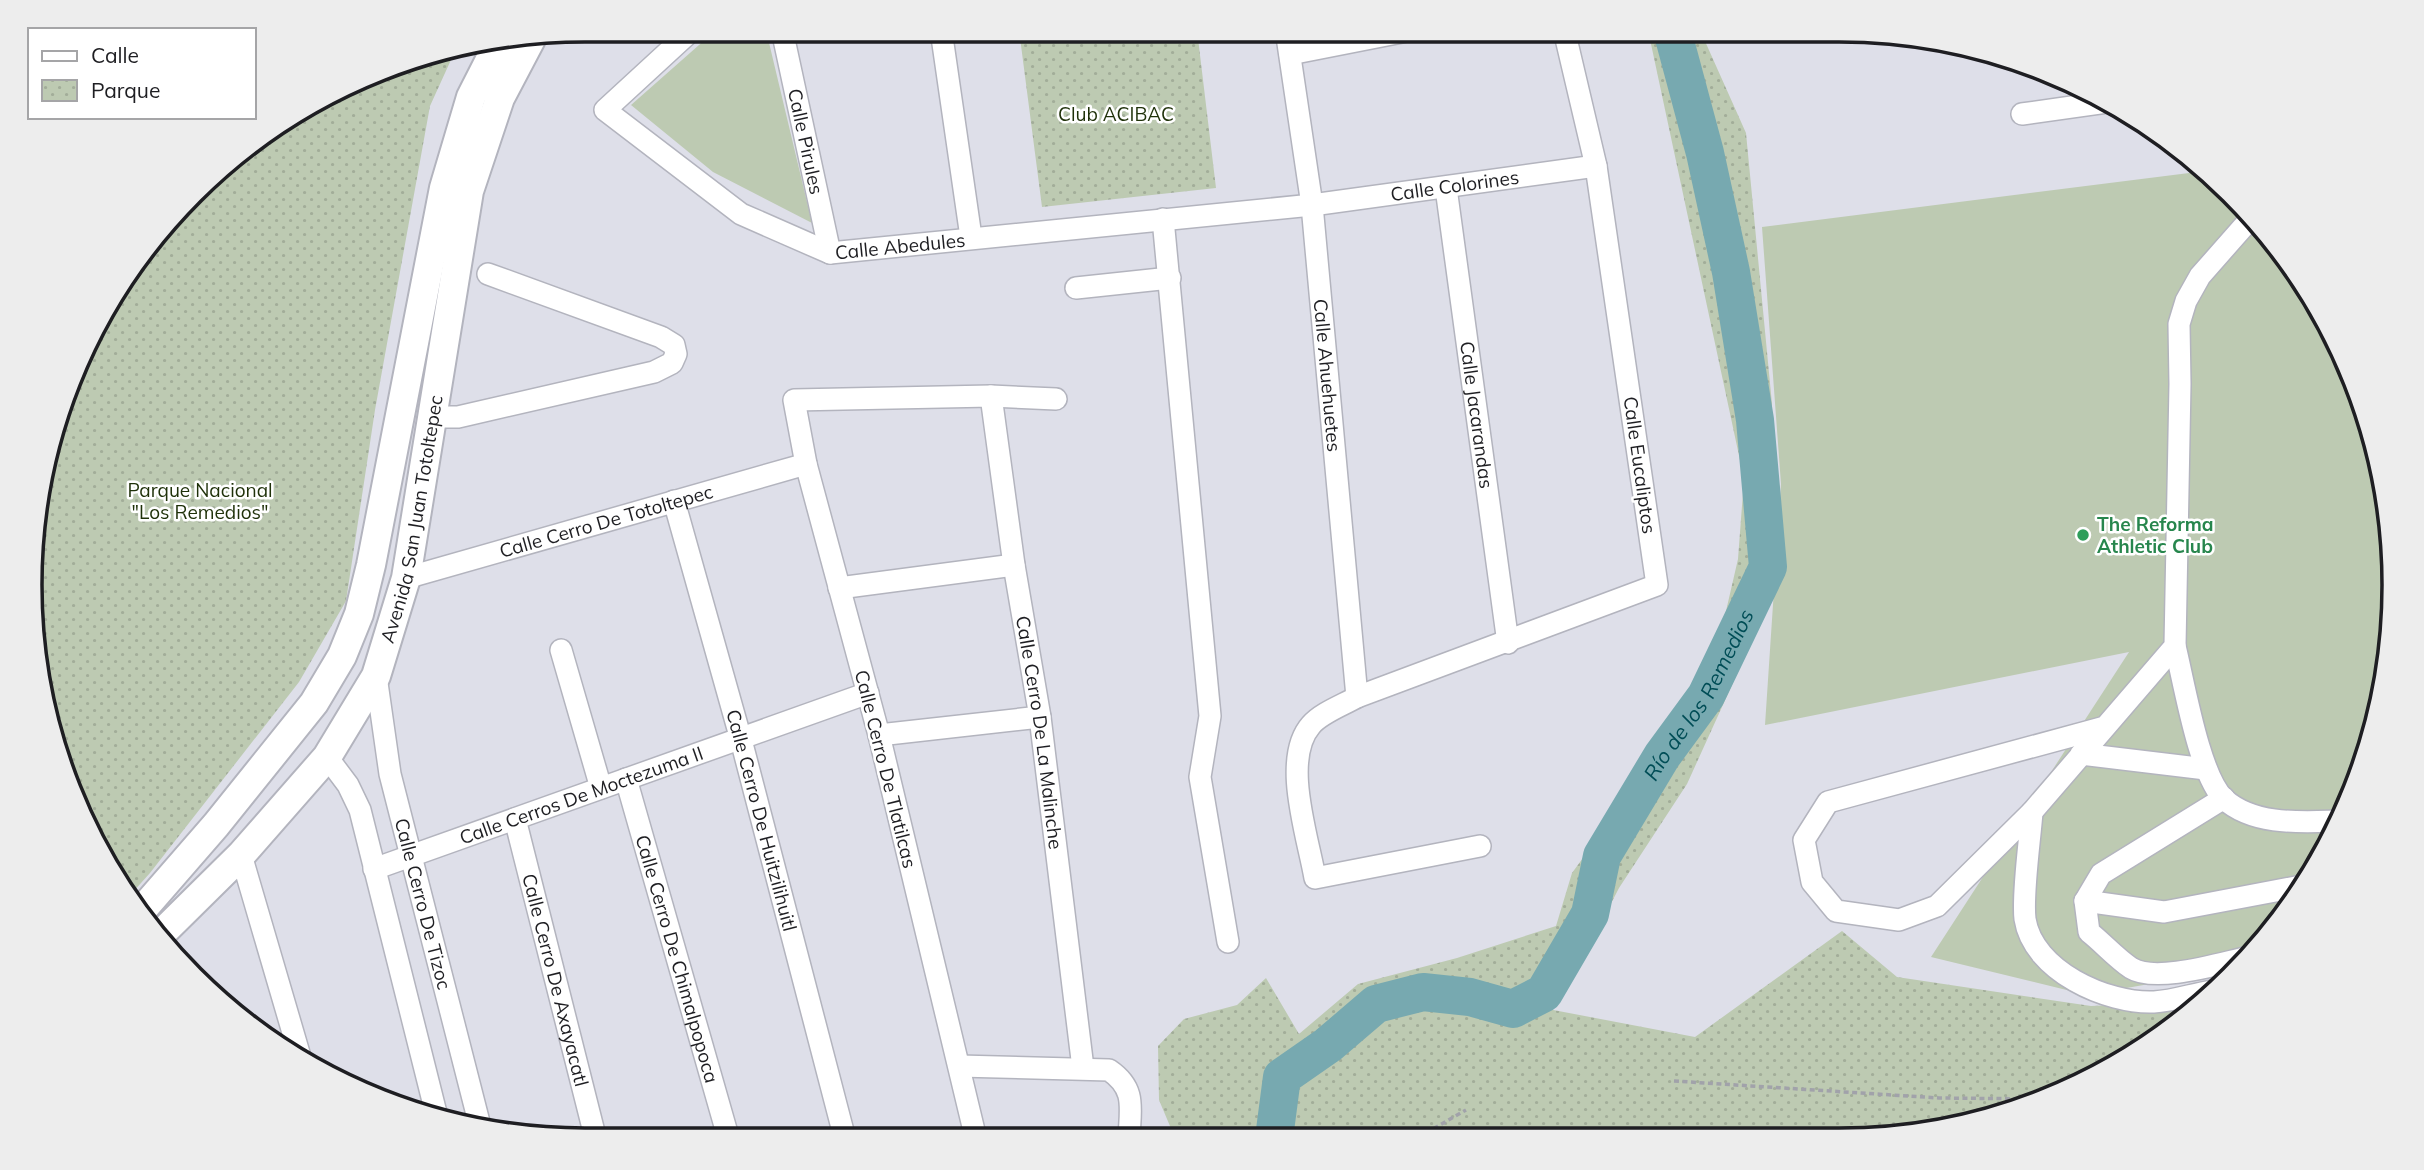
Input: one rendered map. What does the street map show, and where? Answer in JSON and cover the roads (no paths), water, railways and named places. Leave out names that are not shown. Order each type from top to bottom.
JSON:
[{"type":"main road","name":"Avenida San Juan Totoltepec","points":[[166,930],[241,855],[327,757],[376,677],[406,578],[469,191],[500,98],[528,45]]},
{"type":"main road","name":"Avenida San Juan Totoltepec","points":[[146,904],[314,703],[342,656],[355,625],[371,565],[444,188],[471,97],[495,50]]},
{"type":"main road","points":[[175,941],[183,928],[188,908]]},
{"type":"street","name":"Calle Abedules","points":[[679,42],[605,110],[741,214],[830,253],[1312,205]]},
{"type":"street","name":"Calle Pirules","points":[[785,42],[830,253]]},
{"type":"street","points":[[943,42],[971,237]]},
{"type":"street","name":"Calle Ahuehuetes","points":[[1288,42],[1312,205],[1357,697]]},
{"type":"street","points":[[1290,54],[1351,42]]},
{"type":"street","name":"Calle Eucaliptos","points":[[1480,846],[1315,878],[1295,763],[1299,742],[1312,723],[1357,697],[1508,643],[1657,585],[1596,166],[1567,42]]},
{"type":"street","points":[[2022,114],[2091,104]]},
{"type":"street","name":"Calle Colorines","points":[[1312,205],[1596,166]]},
{"type":"street","name":"Calle Jacarandas","points":[[1446,188],[1508,643]]},
{"type":"street","points":[[1163,219],[1210,716],[1200,777],[1228,942]]},
{"type":"street","points":[[2245,225],[2200,276],[2186,300],[2179,324],[2175,646],[2206,769],[2224,798],[2249,813],[2291,823],[2328,821]]},
{"type":"street","points":[[431,417],[458,417],[654,372],[672,363],[676,354],[674,345],[662,337],[488,274]]},
{"type":"street","points":[[1076,288],[1170,278]]},
{"type":"street","points":[[991,396],[1056,398]]},
{"type":"street","name":"Calle Cerro De Tlatilcas","points":[[973,1128],[880,735],[806,464],[794,400],[991,396]]},
{"type":"street","name":"Calle Cerro De La Malinche","points":[[991,396],[1013,565],[1040,717],[1083,1068]]},
{"type":"street","name":"Calle Cerro De Totoltepec","points":[[406,578],[806,464]]},
{"type":"street","name":"Calle Cerro De Huitzilihuitl","points":[[674,500],[740,736],[842,1128]]},
{"type":"street","points":[[839,588],[1013,565]]},
{"type":"street","points":[[2105,727],[1828,802],[1804,841],[1812,882],[1836,911],[1899,920],[1937,906],[2032,812],[2175,646]]},
{"type":"street","points":[[561,650],[601,788]]},
{"type":"street","name":"Calle Cerro De Tizoc","points":[[376,677],[390,774],[478,1118]]},
{"type":"street","name":"Calle Cerros De Moctezuma II","points":[[374,869],[740,736],[868,693]]},
{"type":"street","points":[[880,735],[1040,717]]},
{"type":"street","points":[[2081,754],[2206,769]]},
{"type":"street","name":"Calle Cerro De Tizoc","points":[[327,757],[348,785],[360,810],[434,1106]]},
{"type":"street","name":"Calle Cerro De Chimalpopoca","points":[[626,779],[726,1128]]},
{"type":"street","points":[[2224,798],[2101,874],[2085,901],[2089,932],[2133,970],[2164,973],[2194,971],[2230,962]]},
{"type":"street","points":[[2032,812],[2025,919],[2035,946],[2053,968],[2118,999],[2155,1002],[2196,994]]},
{"type":"street","name":"Calle Cerro De Axayacatl","points":[[515,819],[593,1128]]},
{"type":"street","points":[[241,855],[296,1045]]},
{"type":"street","points":[[2085,901],[2164,912],[2289,888]]},
{"type":"street","points":[[959,1066],[1110,1070],[1124,1080],[1130,1101],[1129,1128]]},
{"type":"waterway","name":"Río de los Remedios","points":[[1275,1128],[1282,1077],[1328,1045],[1376,1004],[1423,992],[1470,997],[1513,1009],[1544,993],[1590,914],[1602,856],[1662,756],[1706,696],[1768,567],[1755,420],[1731,272],[1705,153],[1675,42]]},
{"type":"place","name":"The Reforma Athletic Club","points":[[2083,535]]},
{"type":"park label","name":"Club ACIBAC","points":[[1116,114]]},
{"type":"park label","name":"Parque Nacional \"Los Remedios\"","points":[[200,501]]}]
